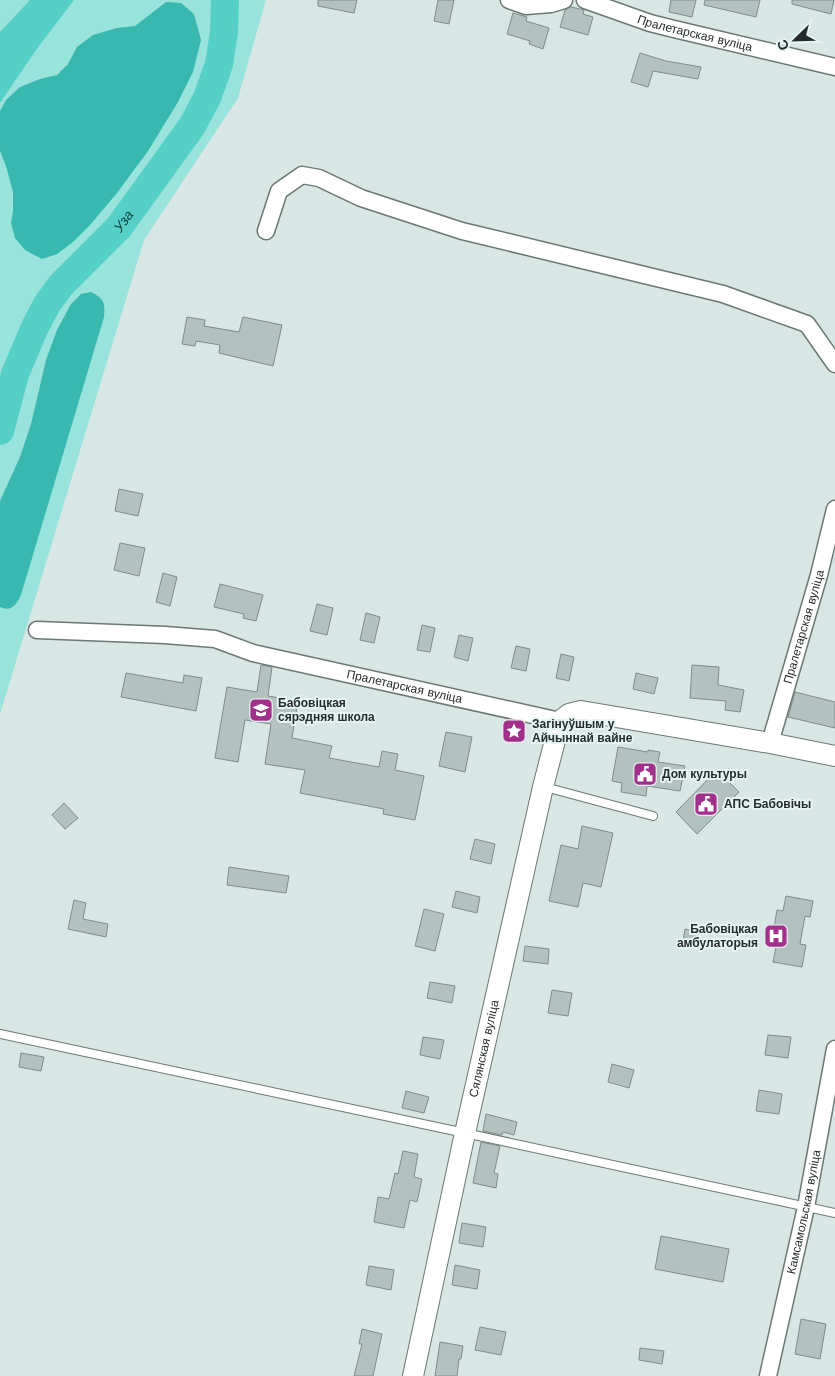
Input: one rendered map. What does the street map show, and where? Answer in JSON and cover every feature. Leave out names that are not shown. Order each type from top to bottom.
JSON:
[{"type":"street","points":[[509,0],[526,6],[551,4],[564,0]]},
{"type":"street","name":"Пралетарская вуліца","points":[[585,0],[650,23],[835,67]]},
{"type":"street","points":[[266,231],[279,191],[302,175],[319,178],[361,198],[462,231],[723,294],[807,324],[835,364]]},
{"type":"street","name":"Пралетарская вуліца","points":[[770,743],[819,574],[835,509]]},
{"type":"street","name":"Пралетарская вуліца","points":[[36,630],[165,635],[215,640],[253,653],[560,721]]},
{"type":"street","points":[[560,721],[569,714],[581,711],[835,756]]},
{"type":"street","name":"Сялянская вуліца","points":[[413,1376],[465,1133],[543,787],[560,721]]},
{"type":"street","name":"Камсамольская вуліца","points":[[768,1376],[806,1207],[835,1049]]},
{"type":"lane","points":[[543,787],[653,816]]},
{"type":"lane","points":[[0,1034],[835,1213]]},
{"type":"shaded area","points":[[0,0],[266,0],[238,98],[144,240],[0,714]]},
{"type":"shaded area","points":[[30,0],[74,0],[36,50],[0,103],[0,32]]},
{"type":"shaded area","points":[[166,2],[181,3],[194,14],[201,40],[193,72],[178,102],[148,151],[117,193],[73,242],[57,254],[42,259],[25,250],[15,238],[11,223],[13,192],[0,151],[0,111],[6,100],[20,87],[57,75],[68,64],[77,47],[93,35],[117,28],[135,26]]},
{"type":"shaded area","points":[[91,292],[102,299],[104,317],[21,595],[13,607],[8,609],[0,607],[0,501],[20,457],[31,424],[46,360],[57,330],[71,304],[81,294]]},
{"type":"building","points":[[318,0],[357,0],[354,13],[318,6]]},
{"type":"building","points":[[438,0],[454,0],[449,24],[434,21]]},
{"type":"building","points":[[671,0],[696,0],[692,17],[669,12]]},
{"type":"building","points":[[705,0],[760,0],[756,17],[704,5]]},
{"type":"building","points":[[792,0],[834,0],[831,14],[792,4]]},
{"type":"building","points":[[571,7],[584,10],[583,14],[593,17],[588,35],[560,27],[565,10]]},
{"type":"building","points":[[513,13],[527,17],[526,21],[549,28],[543,49],[529,44],[530,41],[507,34]]},
{"type":"building","points":[[640,53],[666,61],[701,67],[698,79],[653,71],[648,87],[631,82]]},
{"type":"building","points":[[187,317],[205,320],[204,326],[239,332],[243,317],[282,325],[273,366],[219,353],[220,345],[196,341],[195,346],[182,344]]},
{"type":"building","points":[[119,489],[143,494],[138,516],[115,511]]},
{"type":"building","points":[[120,543],[145,548],[139,576],[114,570]]},
{"type":"building","points":[[163,573],[177,577],[170,606],[156,602]]},
{"type":"building","points":[[220,584],[263,595],[256,621],[243,618],[244,614],[214,607]]},
{"type":"building","points":[[317,604],[333,608],[327,635],[310,631]]},
{"type":"building","points":[[366,613],[380,617],[374,643],[360,640]]},
{"type":"building","points":[[422,625],[435,628],[430,652],[417,650]]},
{"type":"building","points":[[459,635],[473,638],[468,661],[454,657]]},
{"type":"building","points":[[516,646],[530,649],[526,671],[511,668]]},
{"type":"building","points":[[561,654],[574,657],[569,681],[556,678]]},
{"type":"building","points":[[261,665],[272,667],[268,696],[298,701],[292,738],[332,746],[329,758],[379,767],[382,751],[398,754],[395,770],[424,776],[415,820],[383,814],[384,809],[300,793],[305,770],[265,764],[271,724],[245,720],[238,762],[215,758],[227,687],[257,692]]},
{"type":"building","points":[[692,665],[719,667],[718,685],[744,690],[740,712],[725,710],[726,701],[690,698]]},
{"type":"building","points":[[126,673],[183,683],[184,675],[202,678],[196,711],[121,697]]},
{"type":"building","points":[[636,673],[658,678],[654,694],[633,689]]},
{"type":"building","points":[[795,692],[835,702],[835,728],[788,717]]},
{"type":"building","points":[[446,732],[472,737],[465,772],[439,766]]},
{"type":"building","points":[[618,747],[660,752],[658,762],[685,766],[680,791],[647,786],[646,796],[621,792],[622,783],[612,781]]},
{"type":"building","points":[[717,770],[739,792],[697,834],[676,812]]},
{"type":"building","points":[[64,803],[78,818],[65,829],[52,815]]},
{"type":"building","points":[[582,826],[613,833],[601,887],[583,883],[578,907],[549,901],[561,845],[578,849]]},
{"type":"building","points":[[475,839],[495,844],[491,864],[470,859]]},
{"type":"building","points":[[229,867],[289,876],[286,893],[227,885]]},
{"type":"building","points":[[456,891],[480,897],[477,913],[452,907]]},
{"type":"building","points":[[786,896],[813,901],[810,917],[805,916],[800,944],[806,945],[802,967],[773,962],[776,947],[771,946],[777,910],[783,911]]},
{"type":"building","points":[[74,900],[86,903],[83,919],[108,924],[106,937],[68,929]]},
{"type":"building","points":[[424,909],[444,914],[435,951],[415,946]]},
{"type":"building","points":[[685,929],[698,932],[696,944],[683,942]]},
{"type":"building","points":[[525,946],[549,949],[548,964],[523,961]]},
{"type":"building","points":[[430,982],[455,986],[452,1003],[427,998]]},
{"type":"building","points":[[552,990],[572,993],[568,1016],[548,1013]]},
{"type":"building","points":[[768,1035],[791,1037],[788,1058],[765,1055]]},
{"type":"building","points":[[423,1037],[444,1040],[440,1059],[420,1055]]},
{"type":"building","points":[[21,1053],[44,1057],[41,1071],[19,1067]]},
{"type":"building","points":[[612,1064],[634,1070],[629,1088],[608,1082]]},
{"type":"building","points":[[759,1090],[782,1094],[779,1114],[756,1111]]},
{"type":"building","points":[[406,1091],[429,1097],[424,1113],[402,1108]]},
{"type":"building","points":[[486,1114],[517,1122],[514,1135],[503,1132],[502,1135],[483,1131]]},
{"type":"building","points":[[481,1142],[500,1146],[494,1173],[498,1174],[496,1188],[473,1183]]},
{"type":"building","points":[[403,1151],[418,1154],[414,1177],[422,1179],[417,1202],[410,1200],[404,1228],[374,1222],[378,1197],[389,1199],[395,1173],[398,1174]]},
{"type":"building","points":[[462,1223],[486,1227],[483,1247],[459,1243]]},
{"type":"building","points":[[661,1236],[729,1249],[723,1282],[655,1269]]},
{"type":"building","points":[[455,1265],[480,1270],[477,1289],[452,1285]]},
{"type":"building","points":[[369,1266],[394,1270],[391,1290],[366,1285]]},
{"type":"building","points":[[801,1319],[826,1324],[820,1359],[795,1354]]},
{"type":"building","points":[[480,1327],[506,1332],[501,1355],[475,1350]]},
{"type":"building","points":[[362,1329],[382,1334],[373,1376],[354,1376],[362,1344],[359,1344]]},
{"type":"building","points":[[440,1342],[463,1346],[457,1376],[435,1376]]},
{"type":"building","points":[[640,1348],[664,1351],[662,1364],[639,1360]]},
{"type":"waterway","name":"Уза","points":[[0,431],[15,374],[47,304],[61,285],[119,227],[192,126],[207,98],[219,64],[224,32],[225,0]]},
{"type":"place","name":"Бабовіцкая сярэдняя школа","points":[[261,710]]},
{"type":"place","name":"Загінуўшым у Айчыннай вайне","points":[[514,731]]},
{"type":"place","name":"Дом культуры","points":[[645,774]]},
{"type":"place","name":"АПС Бабовічы","points":[[706,804]]},
{"type":"place","name":"Бабовіцкая амбулаторыя","points":[[776,936]]}]
